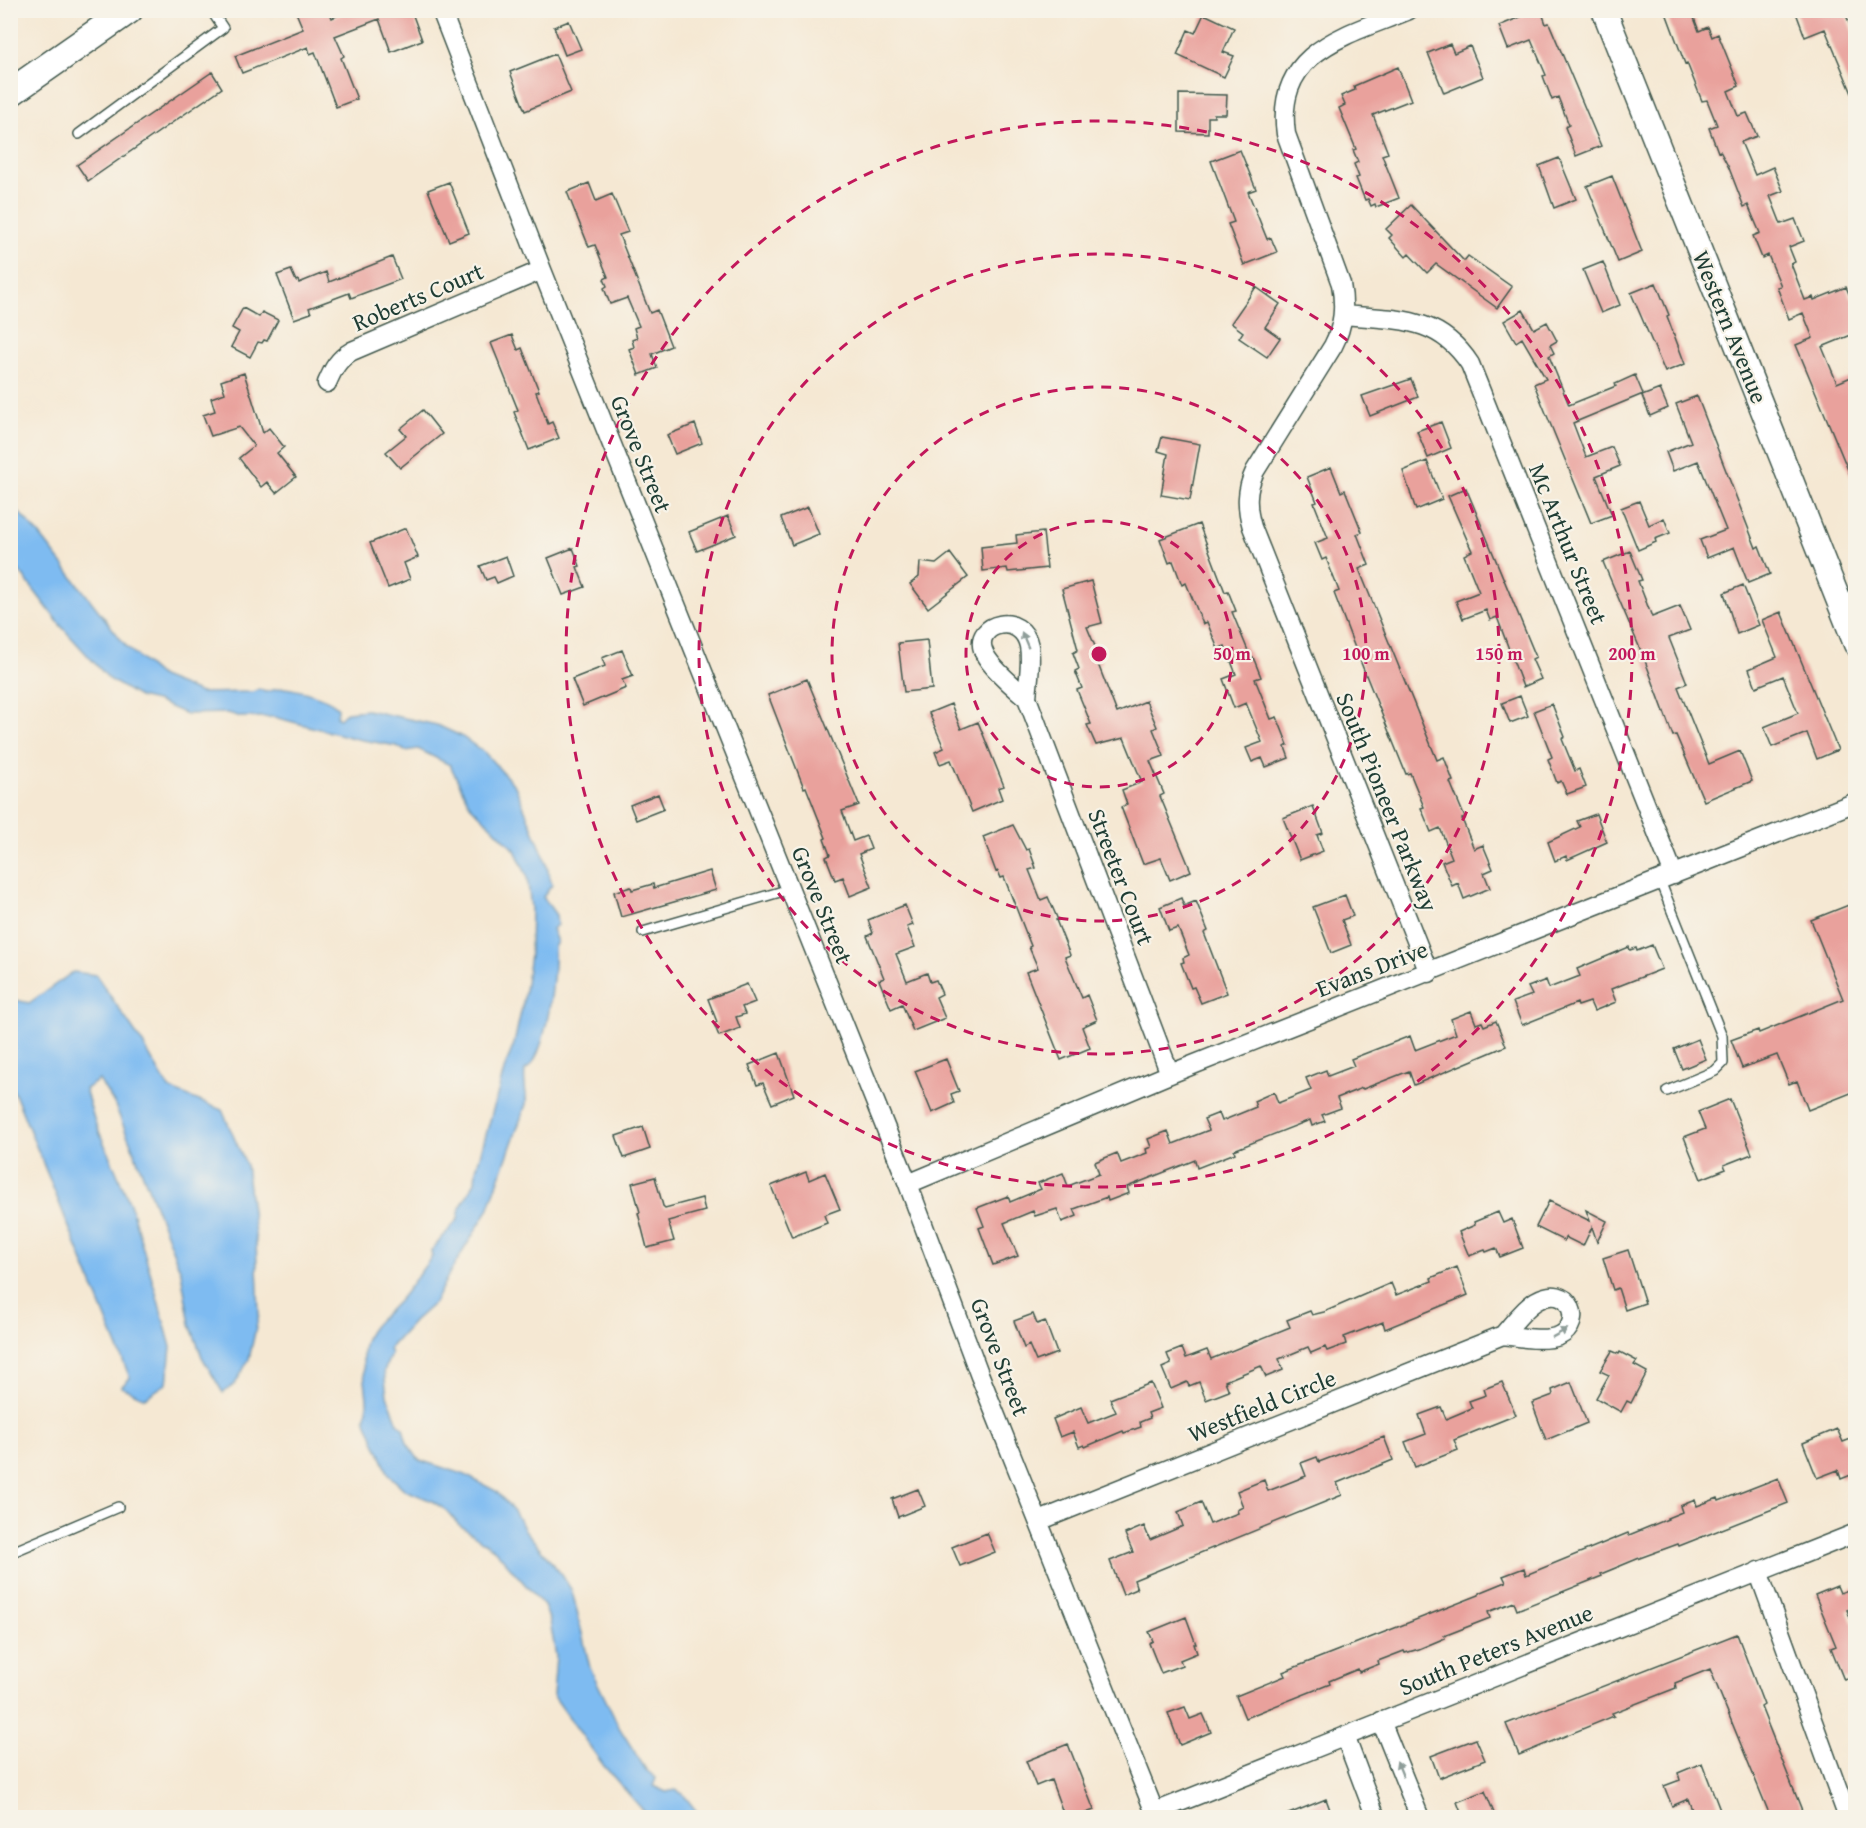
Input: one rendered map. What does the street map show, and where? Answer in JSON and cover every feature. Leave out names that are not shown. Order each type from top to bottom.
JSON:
[{"type":"main road","points":[[10,93],[129,10]]},
{"type":"street","name":"Grove Street","points":[[441,10],[542,270],[908,1184],[980,1376],[1156,1815]]},
{"type":"street","name":"South Pioneer Parkway","points":[[1409,10],[1335,40],[1316,51],[1296,73],[1286,96],[1284,113],[1287,138],[1341,284],[1344,301],[1343,315],[1333,346],[1255,471],[1248,493],[1247,507],[1256,538],[1430,973]]},
{"type":"street","name":"Western Avenue","points":[[1604,10],[1856,644]]},
{"type":"street","name":"Roberts Court","points":[[327,383],[335,365],[352,351],[542,270]]},
{"type":"street","name":"Mc Arthur Street","points":[[1343,315],[1422,324],[1448,338],[1470,364],[1667,878]]},
{"type":"street","name":"Streeter Court","points":[[1027,698],[1170,1074]]},
{"type":"street","name":"Evans Drive","points":[[908,1184],[1170,1074],[1430,973],[1856,802]]},
{"type":"street","name":"Westfield Circle","points":[[1039,1521],[1503,1335]]},
{"type":"street","name":"South Peters Avenue","points":[[1156,1815],[1381,1721],[1856,1533]]},
{"type":"street","points":[[1758,1572],[1848,1818]]},
{"type":"street","points":[[1381,1721],[1420,1818]]},
{"type":"street","points":[[1345,1736],[1376,1818]]},
{"type":"lane","points":[[80,134],[223,28],[211,10]]},
{"type":"lane","points":[[1667,878],[1722,1036],[1723,1063],[1715,1071],[1667,1091]]},
{"type":"lane","points":[[643,932],[790,889]]},
{"type":"lane","points":[[10,1553],[118,1507]]},
{"type":"water","points":[[11,504],[39,534],[126,646],[161,677],[201,693],[253,692],[259,689],[265,692],[279,688],[297,690],[334,704],[338,708],[337,718],[340,719],[347,712],[367,710],[437,725],[461,736],[485,753],[515,786],[544,856],[552,885],[543,897],[556,915],[557,925],[552,929],[557,942],[554,947],[552,994],[544,1033],[533,1063],[525,1070],[526,1104],[488,1210],[434,1303],[389,1349],[391,1354],[384,1371],[387,1395],[398,1423],[403,1428],[407,1443],[419,1460],[463,1474],[496,1491],[514,1511],[525,1530],[561,1574],[571,1589],[590,1668],[620,1729],[646,1770],[656,1778],[653,1786],[666,1792],[676,1790],[683,1794],[701,1817],[649,1817],[604,1766],[553,1695],[556,1656],[550,1621],[544,1606],[495,1550],[458,1524],[446,1510],[432,1501],[405,1490],[389,1475],[365,1419],[367,1402],[363,1354],[366,1338],[374,1325],[405,1293],[432,1257],[431,1251],[458,1219],[460,1208],[475,1182],[476,1170],[505,1067],[514,1044],[530,954],[531,908],[527,876],[515,850],[470,805],[450,765],[418,749],[405,751],[397,746],[357,739],[274,717],[241,717],[228,713],[186,714],[156,701],[139,697],[109,679],[61,626],[11,560]]},
{"type":"water","points":[[73,972],[96,975],[143,1044],[169,1089],[222,1110],[246,1165],[256,1242],[259,1314],[249,1359],[235,1384],[223,1393],[202,1357],[190,1324],[181,1272],[114,1103],[99,1080],[85,1089],[95,1122],[130,1204],[171,1347],[167,1383],[145,1398],[121,1387],[130,1378],[11,1084],[11,999],[29,1003]]},
{"type":"building","points":[[295,10],[329,10],[332,18],[350,10],[411,10],[422,40],[391,52],[379,19],[335,36],[344,56],[341,58],[357,99],[336,107],[315,52],[310,54],[308,47],[242,73],[235,56],[303,29]]},
{"type":"building","points":[[1541,10],[1546,24],[1549,23],[1601,146],[1576,156],[1565,127],[1569,125],[1558,97],[1552,100],[1543,76],[1546,75],[1531,40],[1508,49],[1499,26]]},
{"type":"building","points":[[1665,10],[1691,10],[1699,31],[1708,27],[1712,37],[1718,34],[1739,86],[1728,91],[1738,116],[1747,113],[1757,136],[1741,142],[1755,175],[1773,167],[1783,191],[1770,196],[1781,224],[1795,219],[1804,241],[1789,247],[1795,262],[1791,264],[1805,300],[1813,297],[1814,300],[1846,287],[1851,298],[1856,296],[1856,333],[1822,347],[1837,383],[1856,375],[1856,489],[1796,345],[1813,338],[1803,313],[1789,319],[1777,287],[1781,286],[1768,255],[1762,258],[1753,236],[1760,233],[1748,205],[1744,207],[1729,168],[1720,151],[1718,152],[1709,128],[1717,125],[1707,100],[1702,101],[1687,63],[1685,64]]},
{"type":"building","points":[[1795,10],[1844,10],[1856,40],[1856,103],[1825,29],[1805,37]]},
{"type":"building","points":[[1204,14],[1234,28],[1223,52],[1234,56],[1224,77],[1177,55],[1188,30],[1195,33]]},
{"type":"building","points":[[569,21],[581,49],[565,55],[554,27]]},
{"type":"building","points":[[1450,44],[1454,53],[1470,46],[1483,77],[1444,93],[1428,53]]},
{"type":"building","points":[[555,54],[571,92],[525,111],[510,72]]},
{"type":"building","points":[[1398,67],[1411,100],[1373,115],[1388,153],[1382,155],[1399,198],[1376,207],[1375,204],[1371,206],[1368,199],[1365,200],[1356,178],[1359,177],[1354,164],[1358,162],[1353,150],[1356,149],[1339,108],[1345,105],[1341,96],[1355,90],[1354,86]]},
{"type":"building","points":[[212,72],[222,88],[88,181],[77,165]]},
{"type":"building","points":[[1179,94],[1227,95],[1226,114],[1214,114],[1214,117],[1208,117],[1208,133],[1179,132]]},
{"type":"building","points":[[1240,150],[1256,189],[1248,192],[1267,239],[1271,238],[1277,252],[1244,265],[1228,224],[1234,222],[1211,161]]},
{"type":"building","points":[[1559,158],[1576,199],[1554,208],[1539,166]]},
{"type":"building","points":[[1612,176],[1642,252],[1618,262],[1587,186]]},
{"type":"building","points":[[449,182],[469,233],[449,241],[428,190]]},
{"type":"building","points":[[589,183],[596,201],[612,194],[628,232],[619,235],[650,313],[657,310],[671,346],[652,354],[657,368],[639,375],[629,349],[634,347],[632,340],[637,338],[634,328],[639,326],[627,298],[610,304],[604,288],[607,286],[604,279],[608,277],[595,245],[589,247],[567,192]]},
{"type":"building","points":[[1411,205],[1464,261],[1468,256],[1512,287],[1497,308],[1436,264],[1427,273],[1409,254],[1406,257],[1389,238],[1392,235],[1386,229]]},
{"type":"building","points":[[392,257],[401,279],[351,298],[349,293],[309,308],[311,313],[294,319],[277,275],[291,270],[299,283],[326,272],[329,282]]},
{"type":"building","points":[[1603,262],[1620,305],[1601,313],[1583,270]]},
{"type":"building","points":[[1656,283],[1685,364],[1665,372],[1631,293]]},
{"type":"building","points":[[1256,287],[1280,304],[1265,327],[1280,338],[1267,357],[1239,338],[1243,332],[1231,323]]},
{"type":"building","points":[[243,308],[259,317],[262,312],[278,320],[267,341],[258,342],[250,357],[231,347],[239,332],[232,328]]},
{"type":"building","points":[[1523,310],[1534,329],[1547,322],[1557,341],[1550,345],[1554,353],[1549,356],[1569,405],[1616,386],[1615,384],[1635,375],[1643,394],[1573,423],[1586,457],[1612,447],[1620,466],[1596,476],[1612,515],[1591,523],[1534,384],[1546,379],[1522,338],[1516,342],[1504,321]]},
{"type":"building","points":[[512,335],[518,350],[522,348],[539,391],[536,392],[548,424],[552,422],[559,438],[529,450],[514,412],[518,410],[491,343]]},
{"type":"building","points":[[244,373],[263,433],[269,428],[284,447],[277,453],[296,477],[276,493],[267,482],[261,487],[239,458],[254,446],[239,427],[211,436],[203,415],[215,411],[211,398],[225,393],[221,381]]},
{"type":"building","points":[[1411,379],[1418,397],[1370,416],[1362,396]]},
{"type":"building","points":[[1660,389],[1668,408],[1650,416],[1642,396]]},
{"type":"building","points":[[1697,396],[1756,548],[1759,546],[1770,574],[1748,583],[1734,547],[1707,558],[1700,540],[1726,530],[1698,461],[1673,471],[1666,452],[1691,442],[1676,404]]},
{"type":"building","points":[[423,410],[442,434],[400,468],[386,452],[406,436],[400,429]]},
{"type":"building","points":[[1441,422],[1451,448],[1428,458],[1417,431]]},
{"type":"building","points":[[695,424],[702,443],[675,454],[667,435]]},
{"type":"building","points":[[1162,437],[1200,444],[1190,500],[1161,495],[1168,454],[1158,451]]},
{"type":"building","points":[[1427,461],[1442,499],[1416,510],[1403,471]]},
{"type":"building","points":[[1331,467],[1341,492],[1345,490],[1362,532],[1357,534],[1369,565],[1359,569],[1437,760],[1444,757],[1453,781],[1450,782],[1465,818],[1462,819],[1474,849],[1483,845],[1493,869],[1484,873],[1490,888],[1464,899],[1458,883],[1452,886],[1442,862],[1452,858],[1440,828],[1431,832],[1410,773],[1406,774],[1355,648],[1334,593],[1339,591],[1326,558],[1322,560],[1315,543],[1328,538],[1314,503],[1317,502],[1307,477]]},
{"type":"building","points":[[1466,488],[1536,657],[1532,659],[1541,679],[1523,687],[1497,617],[1490,620],[1486,610],[1463,619],[1456,601],[1479,592],[1464,555],[1472,551],[1448,496]]},
{"type":"building","points":[[1639,501],[1649,525],[1664,518],[1670,533],[1638,550],[1621,508]]},
{"type":"building","points":[[808,507],[819,534],[792,545],[781,518]]},
{"type":"building","points":[[728,516],[736,535],[697,551],[689,532]]},
{"type":"building","points":[[1199,524],[1225,592],[1228,591],[1236,611],[1232,612],[1261,677],[1255,679],[1271,719],[1277,717],[1288,745],[1285,747],[1289,758],[1266,767],[1262,758],[1252,762],[1246,748],[1262,742],[1246,703],[1234,708],[1223,679],[1236,674],[1225,646],[1218,649],[1207,622],[1203,624],[1186,583],[1182,585],[1173,561],[1169,563],[1160,539]]},
{"type":"building","points":[[406,528],[418,557],[404,563],[410,579],[388,588],[370,543]]},
{"type":"building","points":[[1043,532],[1047,568],[1008,572],[1007,568],[983,571],[981,547],[1017,543],[1016,535]]},
{"type":"building","points":[[573,548],[585,587],[563,595],[548,558]]},
{"type":"building","points":[[1630,551],[1642,580],[1638,581],[1652,617],[1680,606],[1690,630],[1669,638],[1687,683],[1678,687],[1709,764],[1740,751],[1752,781],[1704,801],[1676,735],[1673,736],[1644,658],[1603,562]]},
{"type":"building","points":[[950,553],[968,577],[928,608],[910,584],[919,577],[920,562],[936,564]]},
{"type":"building","points":[[506,556],[513,576],[497,583],[494,577],[486,580],[480,566]]},
{"type":"building","points":[[1091,581],[1102,623],[1087,627],[1102,663],[1098,664],[1117,713],[1146,701],[1157,727],[1153,729],[1164,756],[1150,761],[1164,794],[1160,796],[1191,871],[1170,880],[1161,858],[1143,864],[1121,807],[1127,804],[1122,790],[1142,782],[1124,738],[1096,745],[1087,725],[1091,724],[1077,690],[1082,688],[1075,671],[1079,669],[1073,653],[1078,650],[1062,589]]},
{"type":"building","points":[[1743,585],[1759,625],[1737,634],[1724,593]]},
{"type":"building","points":[[1781,612],[1838,750],[1817,759],[1807,733],[1772,747],[1764,727],[1798,713],[1783,676],[1756,687],[1749,669],[1777,657],[1762,620]]},
{"type":"building","points":[[927,640],[932,689],[904,692],[898,643]]},
{"type":"building","points":[[622,650],[633,676],[622,680],[626,688],[583,706],[572,679],[605,666],[602,658]]},
{"type":"building","points":[[807,679],[859,805],[842,811],[853,841],[866,836],[871,849],[859,854],[872,887],[850,896],[843,877],[835,880],[826,857],[830,855],[824,839],[826,838],[768,695]]},
{"type":"building","points":[[1520,696],[1528,716],[1510,723],[1502,703]]},
{"type":"building","points":[[951,704],[961,729],[978,722],[1004,786],[998,788],[1002,799],[972,812],[951,760],[940,764],[935,752],[944,748],[929,713]]},
{"type":"building","points":[[1552,704],[1565,737],[1562,739],[1575,771],[1579,769],[1586,787],[1567,794],[1561,781],[1557,783],[1548,759],[1552,757],[1534,711]]},
{"type":"building","points":[[658,794],[664,809],[636,820],[630,805]]},
{"type":"building","points":[[1313,806],[1323,833],[1317,835],[1323,851],[1300,860],[1283,818]]},
{"type":"building","points":[[1596,814],[1607,842],[1567,860],[1566,856],[1555,861],[1548,842],[1580,827],[1577,821]]},
{"type":"building","points":[[1013,825],[1026,850],[1029,849],[1036,868],[1029,870],[1041,900],[1048,897],[1070,955],[1065,957],[1082,998],[1087,995],[1097,1020],[1082,1027],[1090,1048],[1061,1060],[1026,972],[1038,968],[1029,947],[1031,946],[1004,877],[1001,878],[998,871],[996,872],[983,837]]},
{"type":"building","points":[[710,871],[716,890],[621,917],[614,892],[653,884],[654,888]]},
{"type":"building","points":[[1345,895],[1353,916],[1342,920],[1351,945],[1331,953],[1313,907]]},
{"type":"building","points":[[1181,898],[1184,906],[1196,901],[1208,931],[1204,933],[1227,993],[1201,1003],[1194,987],[1191,988],[1181,963],[1184,962],[1183,958],[1189,955],[1178,928],[1169,931],[1160,907]]},
{"type":"building","points":[[1856,902],[1856,1091],[1808,1110],[1797,1081],[1789,1084],[1777,1055],[1742,1068],[1731,1040],[1758,1030],[1759,1033],[1843,999],[1811,920]]},
{"type":"building","points":[[905,905],[913,925],[907,927],[915,947],[896,954],[907,981],[927,973],[930,982],[936,980],[942,994],[936,997],[945,1018],[913,1031],[902,1004],[891,1009],[879,980],[884,978],[867,936],[873,933],[868,920]]},
{"type":"building","points":[[1652,945],[1662,969],[1611,989],[1616,1002],[1594,1011],[1590,1002],[1578,1006],[1577,1003],[1522,1025],[1513,1002],[1532,995],[1528,987],[1546,980],[1549,988],[1580,976],[1577,969],[1629,947],[1630,950],[1636,948],[1637,951]]},
{"type":"building","points":[[747,984],[755,1002],[742,1007],[745,1014],[736,1017],[740,1028],[719,1036],[714,1024],[717,1022],[708,999]]},
{"type":"building","points":[[1471,1011],[1476,1024],[1482,1022],[1484,1026],[1496,1021],[1506,1046],[1414,1085],[1409,1071],[1362,1088],[1337,1098],[1341,1108],[1322,1115],[1325,1121],[1312,1126],[1310,1120],[1234,1150],[1235,1153],[1197,1168],[1195,1160],[1127,1187],[1129,1193],[1108,1201],[1107,1197],[1074,1209],[1077,1216],[1062,1222],[1057,1209],[1035,1216],[1033,1211],[1004,1223],[1018,1256],[993,1265],[979,1228],[984,1226],[977,1208],[1008,1196],[1010,1202],[1041,1189],[1038,1183],[1063,1173],[1068,1186],[1099,1174],[1095,1162],[1117,1153],[1121,1163],[1147,1153],[1146,1149],[1151,1147],[1148,1139],[1168,1131],[1173,1144],[1209,1130],[1204,1119],[1219,1113],[1222,1121],[1256,1107],[1254,1101],[1274,1092],[1278,1103],[1311,1090],[1306,1078],[1326,1070],[1328,1076],[1354,1066],[1351,1059],[1410,1036],[1415,1050],[1456,1034],[1451,1019]]},
{"type":"building","points":[[1698,1039],[1706,1059],[1682,1069],[1674,1049]]},
{"type":"building","points":[[779,1053],[794,1095],[772,1104],[763,1083],[757,1085],[749,1065]]},
{"type":"building","points":[[946,1059],[959,1091],[951,1094],[954,1103],[932,1113],[915,1071]]},
{"type":"building","points":[[1730,1099],[1752,1154],[1724,1165],[1726,1169],[1701,1179],[1684,1137],[1705,1129],[1698,1112]]},
{"type":"building","points":[[643,1127],[650,1149],[624,1158],[616,1136]]},
{"type":"building","points":[[806,1172],[809,1180],[825,1173],[840,1209],[824,1215],[827,1223],[792,1237],[771,1186]]},
{"type":"building","points":[[655,1177],[665,1208],[702,1198],[705,1211],[668,1221],[674,1241],[647,1248],[632,1183]]},
{"type":"building","points":[[1549,1201],[1590,1221],[1586,1210],[1607,1221],[1597,1242],[1592,1227],[1583,1246],[1565,1237],[1564,1241],[1536,1227]]},
{"type":"building","points":[[1498,1212],[1503,1223],[1512,1219],[1523,1248],[1500,1257],[1496,1248],[1469,1256],[1459,1232],[1475,1225],[1474,1222]]},
{"type":"building","points":[[1628,1250],[1645,1303],[1625,1310],[1618,1288],[1613,1290],[1603,1258]]},
{"type":"building","points":[[1457,1267],[1468,1295],[1385,1329],[1383,1322],[1344,1337],[1346,1344],[1327,1351],[1325,1347],[1311,1353],[1308,1347],[1279,1359],[1283,1370],[1266,1377],[1261,1366],[1225,1381],[1229,1391],[1206,1400],[1199,1382],[1189,1386],[1187,1382],[1171,1389],[1162,1368],[1171,1364],[1167,1354],[1182,1348],[1186,1358],[1207,1350],[1211,1359],[1290,1327],[1287,1320],[1310,1311],[1312,1315],[1324,1312],[1391,1283],[1396,1295],[1432,1281],[1431,1278]]},
{"type":"building","points":[[1033,1314],[1037,1324],[1045,1321],[1057,1353],[1036,1361],[1029,1345],[1024,1348],[1014,1321]]},
{"type":"building","points":[[1612,1351],[1619,1354],[1620,1352],[1637,1361],[1634,1365],[1647,1372],[1631,1403],[1627,1401],[1621,1412],[1596,1398],[1609,1375],[1600,1371]]},
{"type":"building","points":[[1502,1382],[1516,1415],[1454,1440],[1458,1450],[1415,1467],[1405,1442],[1426,1434],[1419,1415],[1441,1407],[1446,1419],[1472,1408],[1469,1401],[1486,1395],[1484,1389]]},
{"type":"building","points":[[1571,1382],[1587,1423],[1546,1440],[1532,1403],[1553,1395],[1552,1390]]},
{"type":"building","points":[[1151,1383],[1161,1408],[1148,1413],[1150,1418],[1140,1422],[1141,1427],[1124,1433],[1123,1431],[1085,1447],[1084,1445],[1079,1447],[1073,1432],[1060,1437],[1053,1419],[1081,1407],[1088,1423],[1116,1412],[1110,1399]]},
{"type":"building","points":[[1837,1429],[1843,1442],[1856,1437],[1856,1473],[1841,1479],[1838,1470],[1817,1478],[1803,1443]]},
{"type":"building","points":[[1384,1437],[1393,1460],[1337,1483],[1342,1495],[1134,1580],[1137,1589],[1123,1595],[1110,1561],[1133,1552],[1125,1534],[1144,1526],[1150,1540],[1183,1526],[1178,1512],[1201,1502],[1210,1524],[1238,1513],[1237,1510],[1243,1507],[1237,1491],[1264,1480],[1268,1491],[1306,1476],[1301,1463],[1317,1457],[1319,1462]]},
{"type":"building","points":[[1778,1478],[1788,1503],[1679,1546],[1678,1544],[1637,1559],[1601,1574],[1602,1576],[1517,1610],[1514,1602],[1488,1612],[1490,1618],[1444,1636],[1445,1638],[1419,1649],[1405,1653],[1404,1651],[1378,1661],[1379,1664],[1359,1672],[1358,1669],[1329,1681],[1330,1684],[1245,1718],[1236,1696],[1285,1676],[1283,1672],[1479,1595],[1479,1593],[1506,1582],[1503,1576],[1524,1568],[1526,1575],[1668,1519],[1682,1512],[1680,1506],[1695,1500],[1697,1506],[1718,1498],[1719,1501]]},
{"type":"building","points":[[918,1489],[925,1506],[898,1517],[892,1499]]},
{"type":"building","points":[[987,1533],[995,1552],[960,1566],[952,1547]]},
{"type":"building","points":[[1837,1586],[1840,1593],[1856,1587],[1856,1607],[1847,1610],[1856,1632],[1856,1676],[1844,1680],[1831,1648],[1836,1646],[1815,1595]]},
{"type":"building","points":[[1186,1617],[1197,1653],[1180,1660],[1182,1665],[1161,1673],[1149,1643],[1153,1641],[1149,1632]]},
{"type":"building","points":[[1737,1634],[1764,1705],[1761,1707],[1805,1818],[1771,1818],[1710,1669],[1675,1683],[1676,1688],[1612,1713],[1614,1716],[1519,1755],[1506,1724]]},
{"type":"building","points":[[1185,1707],[1190,1719],[1203,1714],[1211,1732],[1180,1745],[1168,1713]]},
{"type":"building","points":[[1476,1739],[1485,1760],[1439,1778],[1431,1756]]},
{"type":"building","points":[[1068,1744],[1094,1810],[1073,1818],[1065,1818],[1051,1780],[1036,1786],[1026,1761]]},
{"type":"building","points":[[1702,1763],[1723,1818],[1695,1818],[1688,1799],[1672,1806],[1664,1786],[1680,1780],[1678,1773]]},
{"type":"building","points":[[1485,1791],[1496,1818],[1463,1818],[1457,1802]]},
{"type":"building","points":[[1326,1799],[1333,1818],[1281,1818],[1281,1817]]}]
